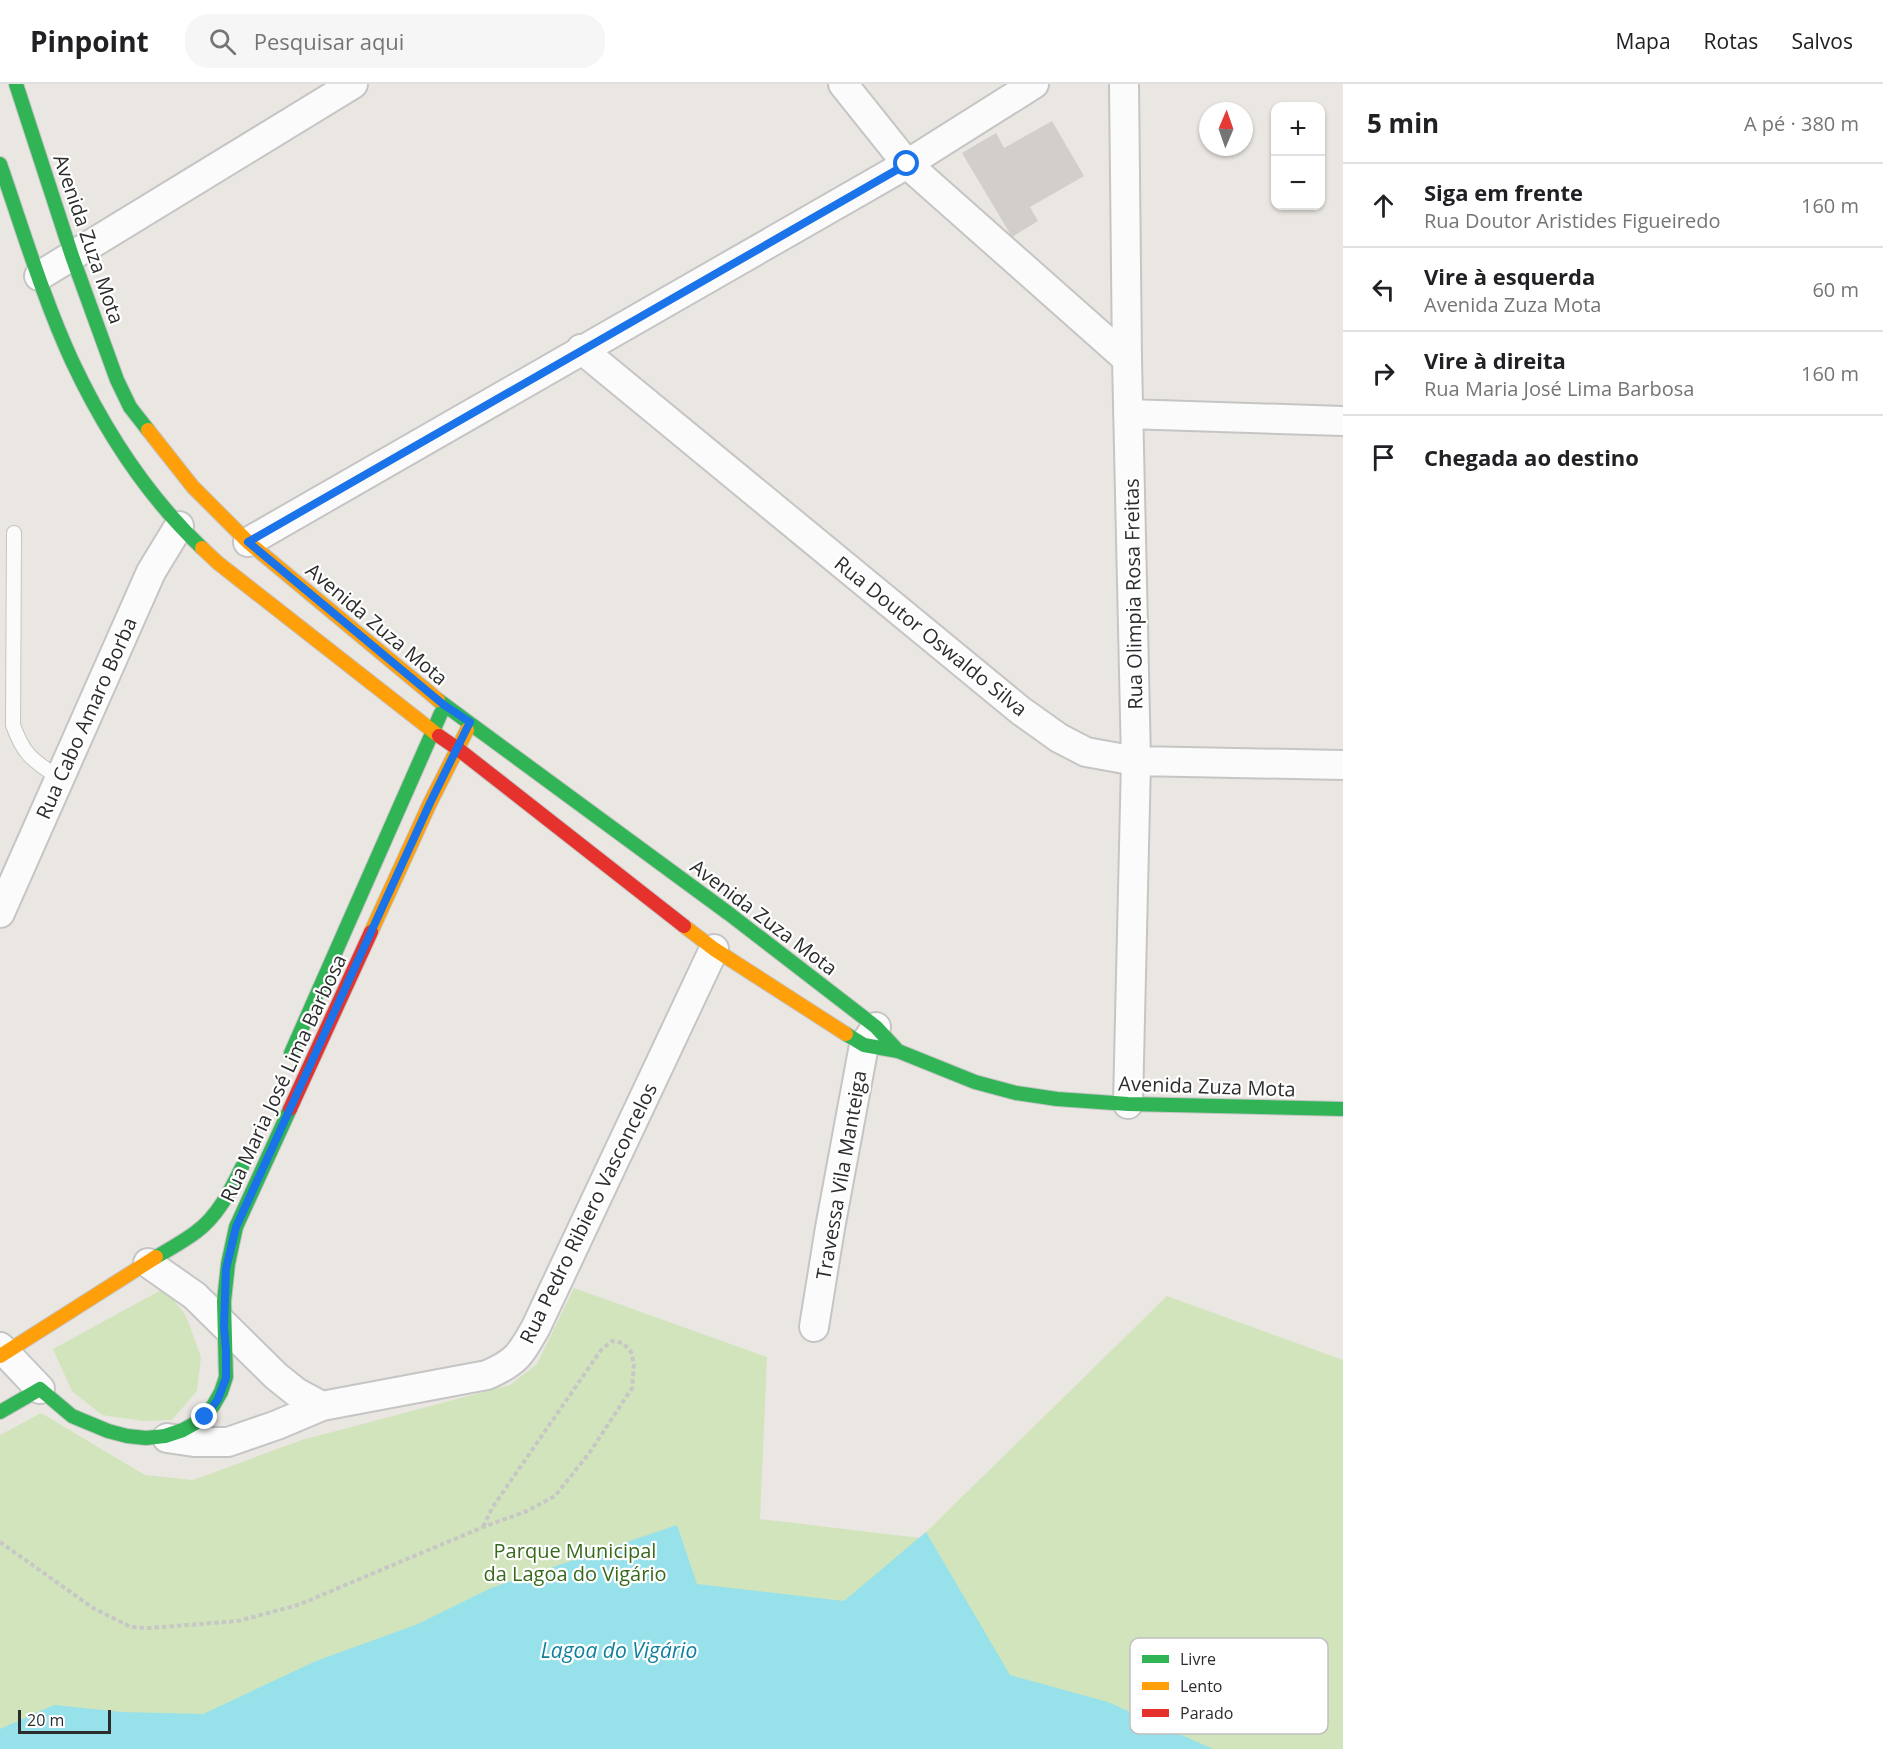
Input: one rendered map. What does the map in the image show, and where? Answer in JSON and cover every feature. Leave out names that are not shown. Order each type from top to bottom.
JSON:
[{"type":"main road","name":"Avenida Zuza Mota","points":[[16,84],[72,256],[117,380],[130,407],[193,487],[248,542],[444,705],[718,906],[870,1036],[898,1051]]},
{"type":"main road","name":"Avenida Zuza Mota","points":[[0,164],[39,276],[72,361],[98,412],[136,470],[179,526],[218,563],[432,732],[458,749],[714,949],[898,1051],[975,1082],[1016,1093],[1057,1099],[1128,1104],[1343,1109]]},
{"type":"main road","name":"Rua Maria José Lima Barbosa","points":[[284,1071],[444,705]]},
{"type":"main road","name":"Rua Maria José Lima Barbosa","points":[[40,1389],[70,1415],[94,1426],[130,1436],[167,1438],[189,1428],[205,1417],[218,1399],[226,1378],[224,1327],[226,1269],[236,1227],[430,803],[470,722]]},
{"type":"main road","name":"Rua Maria José Lima Barbosa","points":[[2,1352],[198,1232],[215,1215],[231,1191],[245,1158]]},
{"type":"main road","points":[[0,1412],[40,1389]]},
{"type":"street","points":[[39,276],[353,84]]},
{"type":"street","points":[[843,84],[907,164],[1127,359]]},
{"type":"street","points":[[248,542],[907,164],[1034,84]]},
{"type":"street","name":"Rua Olimpia Rosa Freitas","points":[[1124,84],[1127,359],[1136,761],[1128,1104]]},
{"type":"street","name":"Rua Doutor Oswaldo Silva","points":[[581,350],[1021,711],[1059,738],[1086,752],[1136,761],[1343,765]]},
{"type":"street","points":[[1128,414],[1343,421]]},
{"type":"street","name":"Rua Cabo Amaro Borba","points":[[0,913],[151,572],[179,526]]},
{"type":"street","name":"Rua Pedro Ribiero Vasconcelos","points":[[167,1438],[194,1442],[228,1442],[322,1406],[487,1375],[506,1367],[520,1355],[536,1327],[714,949]]},
{"type":"street","name":"Travessa Vila Manteiga","points":[[814,1327],[830,1228],[870,1036]]},
{"type":"street","points":[[148,1263],[195,1296],[276,1376],[296,1392],[322,1406]]},
{"type":"street","points":[[2,1352],[40,1389]]},
{"type":"lane","points":[[14,533],[13,725],[29,757],[59,778]]},
{"type":"path","points":[[0,1542],[101,1612],[131,1627],[149,1628],[238,1621],[298,1605],[483,1527],[527,1511],[555,1496],[590,1452],[632,1388],[634,1364],[631,1352],[624,1343],[612,1341],[601,1350],[492,1508],[483,1527]]},
{"type":"green space","points":[[165,1288],[186,1316],[201,1357],[197,1391],[172,1420],[144,1421],[102,1415],[72,1391],[53,1349]]},
{"type":"green space","name":"Parque Municipal da Lagoa do Vigário","points":[[574,1288],[767,1357],[760,1519],[920,1538],[1167,1296],[1343,1360],[1343,1749],[0,1749],[0,1435],[41,1413],[145,1475],[193,1480],[302,1440],[510,1385],[537,1364]]},
{"type":"water","name":"Lagoa do Vigário","points":[[677,1525],[697,1584],[844,1601],[926,1532],[1010,1675],[1108,1702],[1130,1712],[1130,1734],[1179,1734],[1213,1749],[0,1749],[0,1729],[54,1705],[122,1712],[203,1714],[316,1661],[418,1624],[491,1588]]},
{"type":"building","points":[[1052,121],[1084,176],[1030,207],[1038,221],[1012,237],[962,153],[996,133],[1004,148]]},
{"type":"traffic: fast","points":[[16,84],[72,256],[117,380],[130,407],[148,430]]},
{"type":"traffic: fast","points":[[0,164],[52,313],[72,361],[98,412],[145,484],[202,548]]},
{"type":"traffic: fast","points":[[438,700],[728,913],[876,1027],[898,1051]]},
{"type":"traffic: fast","points":[[291,1053],[441,713]]},
{"type":"traffic: fast","points":[[846,1034],[864,1045],[898,1051],[975,1082],[1016,1093],[1057,1099],[1128,1104],[1343,1109]]},
{"type":"traffic: fast","points":[[0,1412],[40,1389],[72,1416],[127,1436],[146,1438],[165,1436],[199,1421],[213,1406],[226,1377],[224,1301],[228,1264],[236,1227],[290,1109]]},
{"type":"traffic: fast","points":[[156,1257],[204,1226],[228,1194],[242,1167]]},
{"type":"traffic: slow","points":[[148,430],[193,487],[248,542],[438,700]]},
{"type":"traffic: slow","points":[[202,548],[218,563],[439,736]]},
{"type":"traffic: slow","points":[[371,932],[430,803],[467,730]]},
{"type":"traffic: slow","points":[[684,926],[714,949],[846,1034]]},
{"type":"traffic: slow","points":[[0,1356],[156,1257]]},
{"type":"traffic: jam","points":[[439,736],[684,926]]},
{"type":"traffic: jam","points":[[290,1109],[371,932]]},
{"type":"route","points":[[205,1417],[218,1399],[226,1378],[224,1327],[226,1269],[236,1227],[430,803],[470,722],[444,705],[248,542],[907,164]]}]
